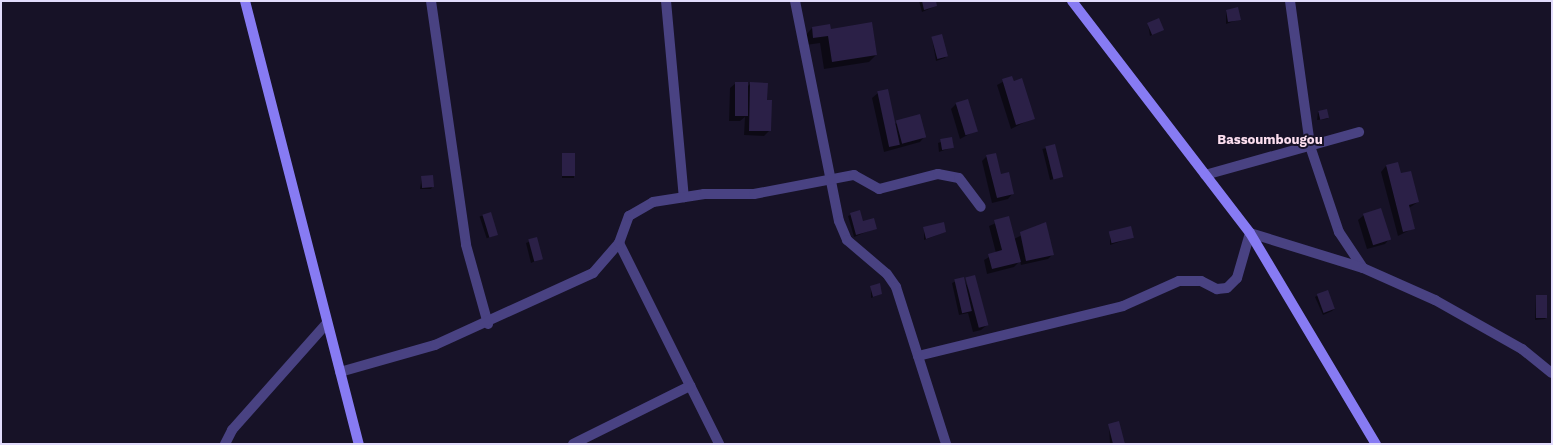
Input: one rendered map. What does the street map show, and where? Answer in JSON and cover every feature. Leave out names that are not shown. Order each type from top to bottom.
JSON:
[{"type":"street","points":[[245,1],[359,444]]},
{"type":"street","points":[[431,1],[466,245],[488,324]]},
{"type":"street","points":[[666,1],[684,197]]},
{"type":"street","points":[[795,1],[816,119],[832,180],[839,221],[847,240],[887,274],[896,287],[946,444]]},
{"type":"street","points":[[1072,1],[1250,232],[1376,444]]},
{"type":"street","points":[[1290,1],[1310,146],[1339,232],[1363,268]]},
{"type":"street","points":[[1205,175],[1359,132]]},
{"type":"street","points":[[340,372],[435,345],[488,324],[593,273],[620,243],[629,216],[652,202],[684,197],[754,194],[854,175],[879,189],[938,174],[959,178],[981,207]]},
{"type":"street","points":[[918,356],[1123,306],[1179,281],[1201,280],[1217,288],[1228,288],[1237,278],[1250,232]]},
{"type":"street","points":[[1250,232],[1363,268],[1435,300],[1522,349],[1552,373]]},
{"type":"street","points":[[620,243],[718,444]]},
{"type":"street","points":[[225,444],[232,430],[327,323]]},
{"type":"street","points":[[573,444],[690,386]]},
{"type":"building","points":[[922,1],[936,1],[937,6],[924,10]]},
{"type":"building","points":[[1238,7],[1241,20],[1228,22],[1226,10]]},
{"type":"building","points":[[1159,18],[1164,30],[1152,35],[1147,23]]},
{"type":"building","points":[[872,22],[877,55],[832,62],[828,36],[813,38],[812,27],[830,24],[831,29]]},
{"type":"building","points":[[942,34],[948,56],[937,59],[931,37]]},
{"type":"building","points":[[1012,76],[1014,81],[1022,78],[1035,119],[1016,125],[1002,79]]},
{"type":"building","points":[[735,82],[748,82],[748,116],[735,116]]},
{"type":"building","points":[[750,82],[768,83],[767,100],[772,100],[771,131],[749,131]]},
{"type":"building","points":[[888,89],[900,145],[889,147],[877,91]]},
{"type":"building","points":[[968,99],[978,132],[966,135],[956,103]]},
{"type":"building","points":[[1327,109],[1329,118],[1320,120],[1318,111]]},
{"type":"building","points":[[920,114],[926,137],[902,144],[896,120]]},
{"type":"building","points":[[952,137],[954,148],[942,150],[940,139]]},
{"type":"building","points":[[1055,144],[1063,177],[1054,179],[1045,146]]},
{"type":"building","points":[[562,153],[575,153],[575,176],[562,176]]},
{"type":"building","points":[[996,153],[1001,174],[1009,172],[1014,194],[997,198],[986,155]]},
{"type":"building","points":[[1398,162],[1401,173],[1411,171],[1419,202],[1409,205],[1415,229],[1403,232],[1386,165]]},
{"type":"building","points":[[433,175],[434,187],[422,188],[421,176]]},
{"type":"building","points":[[1381,208],[1391,239],[1373,245],[1363,214]]},
{"type":"building","points":[[860,210],[863,221],[874,218],[877,229],[856,235],[850,213]]},
{"type":"building","points":[[491,212],[498,235],[489,238],[482,215]]},
{"type":"building","points":[[1009,216],[1021,262],[992,269],[988,254],[1002,250],[994,220]]},
{"type":"building","points":[[944,222],[946,232],[926,239],[923,227]]},
{"type":"building","points":[[1046,222],[1054,255],[1026,261],[1020,232]]},
{"type":"building","points":[[1131,226],[1134,238],[1112,243],[1109,232]]},
{"type":"building","points":[[537,237],[543,259],[534,262],[528,239]]},
{"type":"building","points":[[975,275],[988,325],[979,328],[965,278]]},
{"type":"building","points":[[964,277],[972,311],[962,313],[954,279]]},
{"type":"building","points":[[880,283],[882,294],[873,297],[870,286]]},
{"type":"building","points":[[1328,290],[1335,309],[1324,313],[1317,294]]},
{"type":"building","points":[[1536,295],[1547,295],[1547,318],[1536,318]]},
{"type":"building","points":[[1119,421],[1125,444],[1113,444],[1108,424]]},
{"type":"district","name":"Bassoumbougou","points":[[1270,140]]}]
